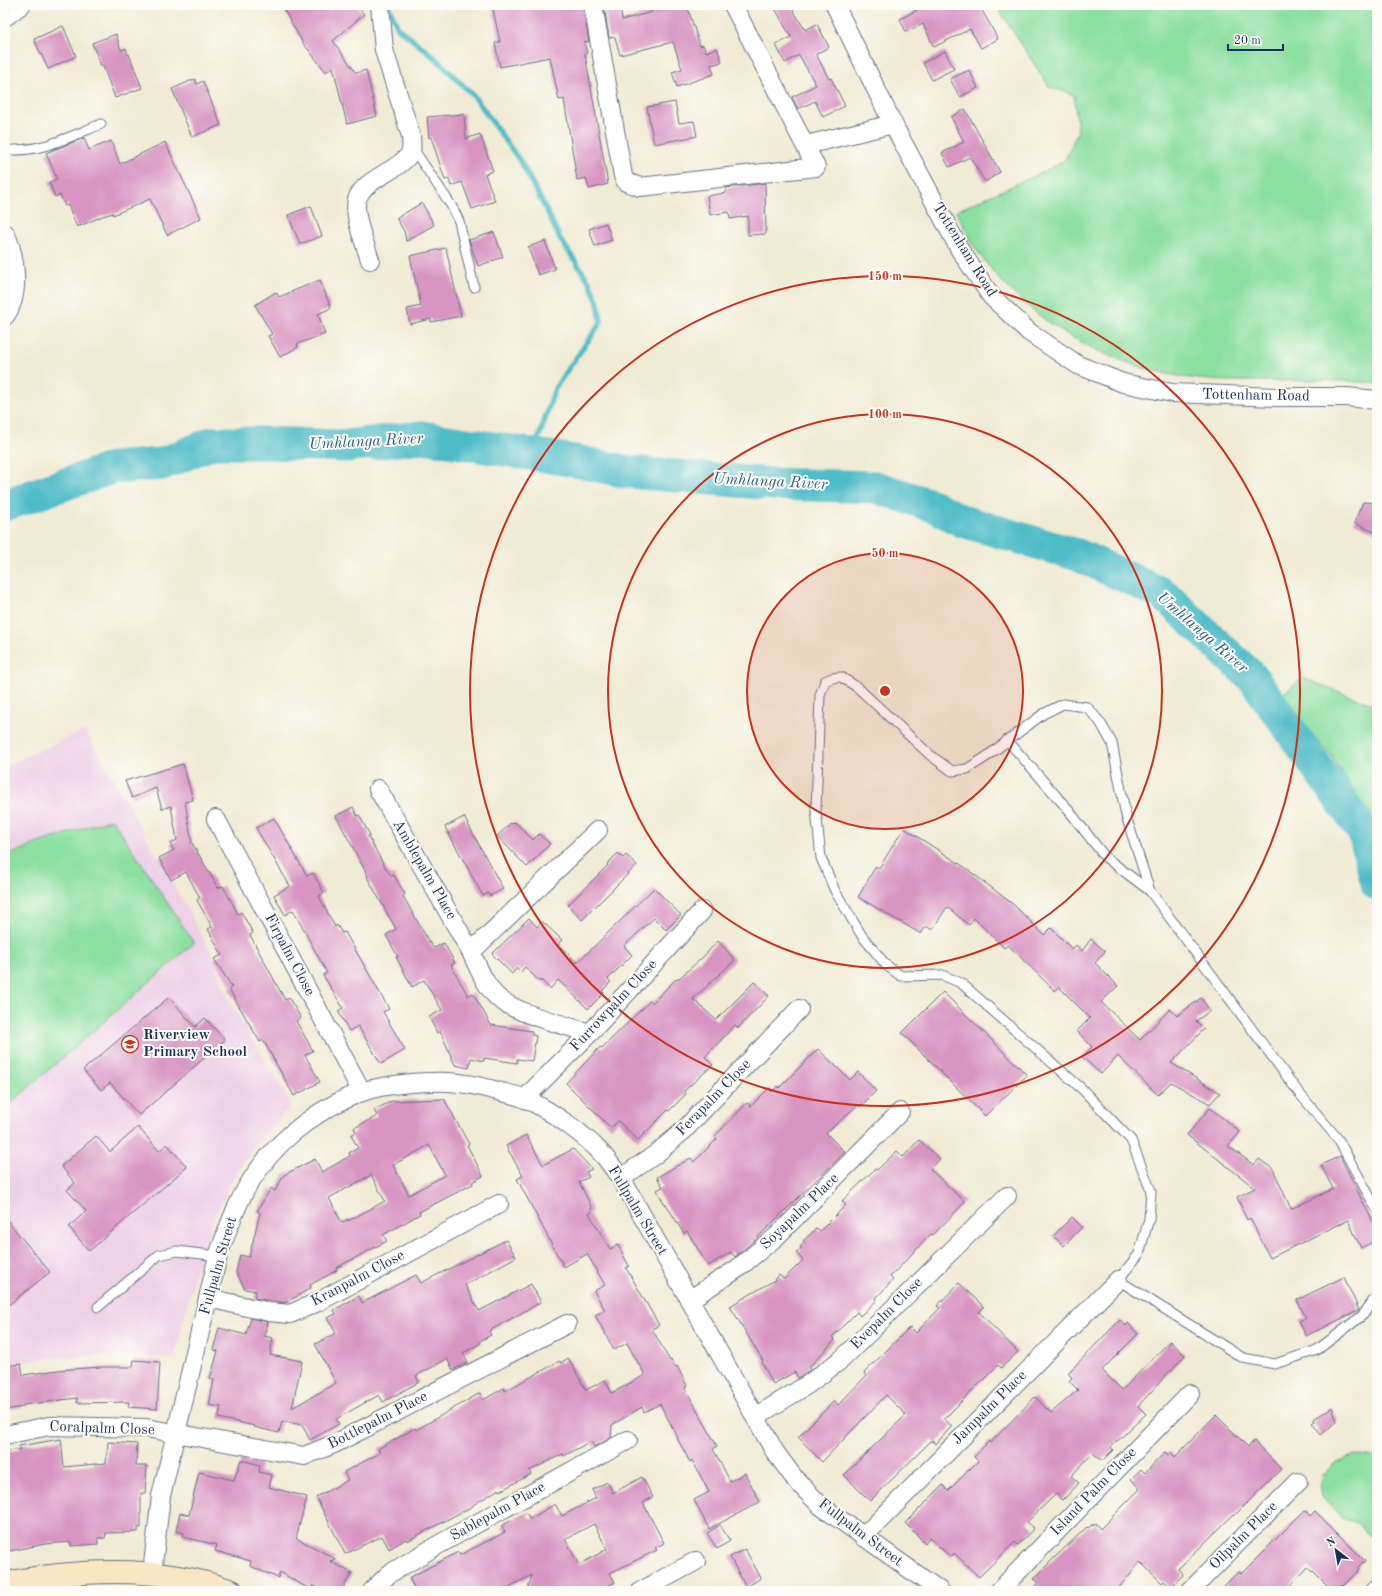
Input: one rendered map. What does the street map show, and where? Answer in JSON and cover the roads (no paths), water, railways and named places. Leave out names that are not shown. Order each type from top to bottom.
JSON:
[{"type":"street","points":[[5,17],[21,5]]},
{"type":"street","points":[[370,260],[358,221],[356,206],[358,196],[366,186],[400,163],[410,154],[412,146],[411,136],[384,50],[380,5]]},
{"type":"street","points":[[593,5],[623,176],[626,182],[640,187],[816,166],[733,5]]},
{"type":"street","name":"Tottenham Road","points":[[835,5],[893,124],[960,250],[991,296],[1029,332],[1078,365],[1123,384],[1172,393],[1277,397],[1346,397],[1377,400]]},
{"type":"street","points":[[806,145],[893,124]]},
{"type":"street","points":[[5,233],[15,267],[15,291],[5,316]]},
{"type":"street","name":"Amblepalm Place","points":[[378,789],[471,952],[484,980],[497,997],[514,1009],[590,1033]]},
{"type":"street","name":"Firpalm Close","points":[[216,819],[362,1092]]},
{"type":"street","points":[[471,952],[598,830]]},
{"type":"street","name":"Furrowpalm Close","points":[[524,1099],[590,1033],[702,911]]},
{"type":"street","name":"Ferapalm Close","points":[[621,1178],[656,1154],[683,1131],[799,1009]]},
{"type":"street","name":"Fullpalm Street","points":[[152,1573],[161,1496],[218,1256],[231,1218],[243,1193],[258,1169],[280,1143],[306,1122],[362,1092],[389,1086],[449,1082],[479,1086],[524,1099],[547,1111],[583,1137],[603,1155],[621,1178],[775,1452],[795,1479],[821,1506],[940,1591]]},
{"type":"street","name":"Soyapalm Place","points":[[689,1300],[738,1269],[777,1236],[900,1112]]},
{"type":"street","name":"Evepalm Close","points":[[755,1417],[807,1385],[842,1359],[1008,1196]]},
{"type":"street","name":"Kranpalm Close","points":[[209,1298],[269,1312],[290,1314],[318,1302],[499,1204]]},
{"type":"street","name":"Jampalm Place","points":[[863,1537],[1118,1280]]},
{"type":"street","name":"Bottlepalm Place","points":[[176,1433],[304,1456],[334,1444],[567,1324]]},
{"type":"street","name":"Island Palm Close","points":[[999,1591],[1158,1425],[1190,1394]]},
{"type":"street","name":"Coralpalm Close","points":[[5,1436],[49,1426],[146,1428],[176,1433]]},
{"type":"street","name":"Sablepalm Place","points":[[372,1591],[390,1574],[436,1546],[628,1440]]},
{"type":"street","name":"Oilpalm Place","points":[[1190,1591],[1298,1482]]},
{"type":"street","points":[[641,1591],[696,1561]]},
{"type":"street","points":[[5,1584],[43,1577],[87,1572],[152,1573],[212,1583],[232,1591]]},
{"type":"lane","points":[[5,150],[34,149],[51,144],[101,124]]},
{"type":"lane","points":[[412,146],[451,205],[458,221],[474,287]]},
{"type":"lane","points":[[1150,891],[1126,816],[1112,743],[1100,722],[1087,707],[1062,704],[1043,714],[986,757],[967,769],[952,771],[930,755],[857,687],[841,677],[832,678],[825,681],[820,695],[816,810],[821,858],[835,891],[862,936],[886,965],[902,976],[942,975],[961,983],[1082,1089],[1131,1140],[1151,1191],[1149,1219],[1139,1254],[1118,1280],[1243,1358],[1275,1364],[1317,1350],[1364,1314],[1377,1295]]},
{"type":"lane","points":[[1007,740],[1066,807],[1105,857],[1150,891],[1299,1093],[1338,1139],[1377,1210]]},
{"type":"lane","points":[[98,1307],[159,1255],[177,1251],[218,1256]]},
{"type":"waterway","points":[[388,5],[398,28],[434,57],[474,96],[522,164],[560,239],[589,281],[598,303],[601,322],[555,388],[533,455]]},
{"type":"waterway","name":"Umhlanga River","points":[[5,505],[112,468],[162,464],[212,443],[346,446],[422,437],[575,461],[628,472],[773,484],[875,487],[934,506],[962,521],[1078,555],[1163,594],[1253,678],[1364,833],[1377,884]]},
{"type":"place","name":"Riverview Primary School","points":[[130,1044]]}]
